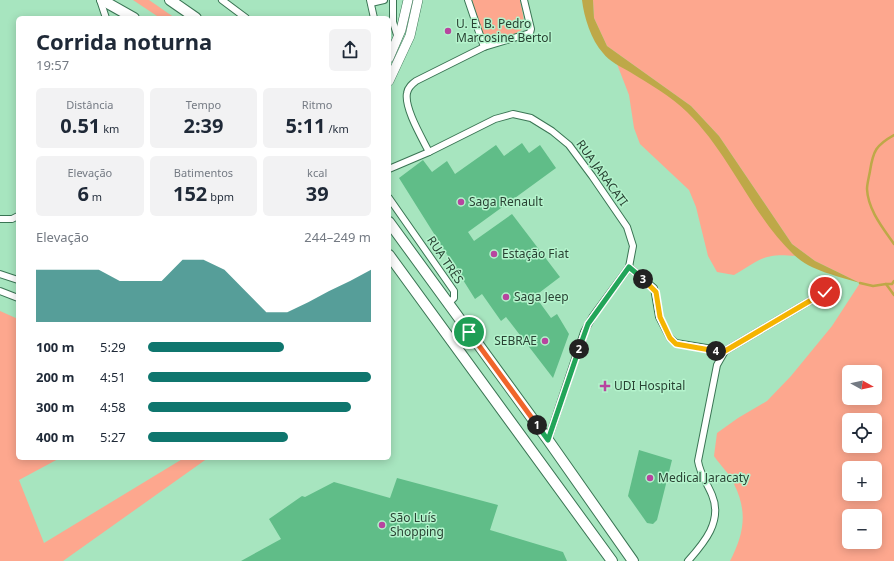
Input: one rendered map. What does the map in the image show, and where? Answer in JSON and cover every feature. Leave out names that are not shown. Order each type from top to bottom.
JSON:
[{"type":"main road","points":[[101,0],[130,16]]},
{"type":"main road","points":[[170,0],[193,16]]},
{"type":"main road","points":[[391,54],[405,16],[408,0]]},
{"type":"main road","points":[[391,77],[410,36],[418,0]]},
{"type":"main road","points":[[391,225],[548,440],[633,561]]},
{"type":"main road","points":[[391,257],[612,561]]},
{"type":"street","points":[[101,0],[105,16]]},
{"type":"street","points":[[222,0],[243,16]]},
{"type":"street","points":[[374,16],[370,2],[384,0]]},
{"type":"street","points":[[393,0],[393,22],[398,38]]},
{"type":"street","points":[[468,0],[484,47]]},
{"type":"street","points":[[429,152],[408,106],[406,96],[408,88],[416,81],[484,47],[530,33],[531,29],[524,0]]},
{"type":"street","name":"RUA JARACATI","points":[[391,168],[429,152],[495,119],[513,114],[532,118],[552,130],[569,145],[618,214],[632,238],[633,252],[629,267]]},
{"type":"street","name":"RUA TRÊS","points":[[391,201],[454,291],[454,298],[448,304]]},
{"type":"street","points":[[0,218],[12,219],[16,217]]},
{"type":"street","name":"RUA TRÊS","points":[[400,238],[411,230]]},
{"type":"street","points":[[548,440],[584,332],[593,316],[629,267],[654,288],[660,317],[670,338],[676,344],[725,351]]},
{"type":"street","points":[[0,274],[16,279]]},
{"type":"street","points":[[0,291],[16,297]]},
{"type":"street","points":[[688,561],[709,534],[717,511],[712,494],[700,471],[698,461],[717,365],[725,351],[825,292]]},
{"type":"shaded area","points":[[133,0],[149,0],[172,16],[157,16]]},
{"type":"shaded area","points":[[472,0],[520,0],[524,20],[521,30],[511,35],[492,40],[487,39],[483,36]]},
{"type":"shaded area","points":[[582,0],[593,0],[594,18],[607,46],[691,106],[719,136],[792,244],[815,261],[860,283],[817,269],[801,261],[794,255],[765,221],[716,146],[687,112],[667,95],[615,64],[603,53],[595,42],[589,28],[584,14]]},
{"type":"shaded area","points":[[593,0],[894,0],[894,561],[730,561],[741,532],[743,514],[738,494],[732,480],[714,456],[717,433],[738,418],[767,401],[791,376],[832,326],[860,283],[815,261],[792,244],[719,136],[691,106],[607,46],[594,18]]},
{"type":"shaded area","points":[[617,64],[663,92],[688,112],[717,146],[767,221],[795,256],[784,255],[768,257],[734,275],[717,272],[708,256],[696,207],[689,190],[640,144],[634,128],[629,95]]},
{"type":"shaded area","points":[[0,311],[16,318],[16,460],[56,460],[19,480],[44,543],[181,460],[205,460],[63,561],[0,561]]},
{"type":"building","points":[[522,143],[529,153],[540,145],[556,168],[468,232],[474,241],[512,214],[560,277],[535,296],[551,318],[557,314],[569,334],[553,378],[506,317],[501,321],[482,294],[475,299],[399,178],[423,160],[432,172],[447,161],[455,174],[496,145],[504,156]]},
{"type":"building","name":"Medical Jaracaty","points":[[639,450],[672,460],[657,520],[653,524],[647,523],[628,496]]},
{"type":"building","name":"São Luís Shopping","points":[[397,478],[498,505],[490,530],[563,552],[567,561],[241,561],[281,539],[269,519],[302,496],[305,497],[334,482],[390,498]]},
{"type":"waterway","points":[[894,135],[883,142],[876,149],[871,164],[867,189],[873,211],[894,244]]},
{"type":"waterway","points":[[886,284],[892,284],[894,281]]},
{"type":"waterway","points":[[860,283],[873,286],[886,284],[894,295]]},
{"type":"place","name":"U. E. B. Pedro Marcosine Bertol","points":[[448,31]]},
{"type":"place","name":"Saga Renault","points":[[461,202]]},
{"type":"place","name":"Estação Fiat","points":[[494,254]]},
{"type":"place","name":"Saga Jeep","points":[[506,297]]},
{"type":"place","name":"SEBRAE","points":[[545,341]]},
{"type":"place","name":"UDI Hospital","points":[[605,386]]},
{"type":"place","name":"Medical Jaracaty","points":[[650,478]]},
{"type":"place","name":"São Luís Shopping","points":[[382,525]]},
{"type":"route","points":[[469,332],[548,440],[584,332],[593,316],[629,267],[654,288],[660,317],[670,338],[676,344],[709,350],[725,351],[825,292]]}]
